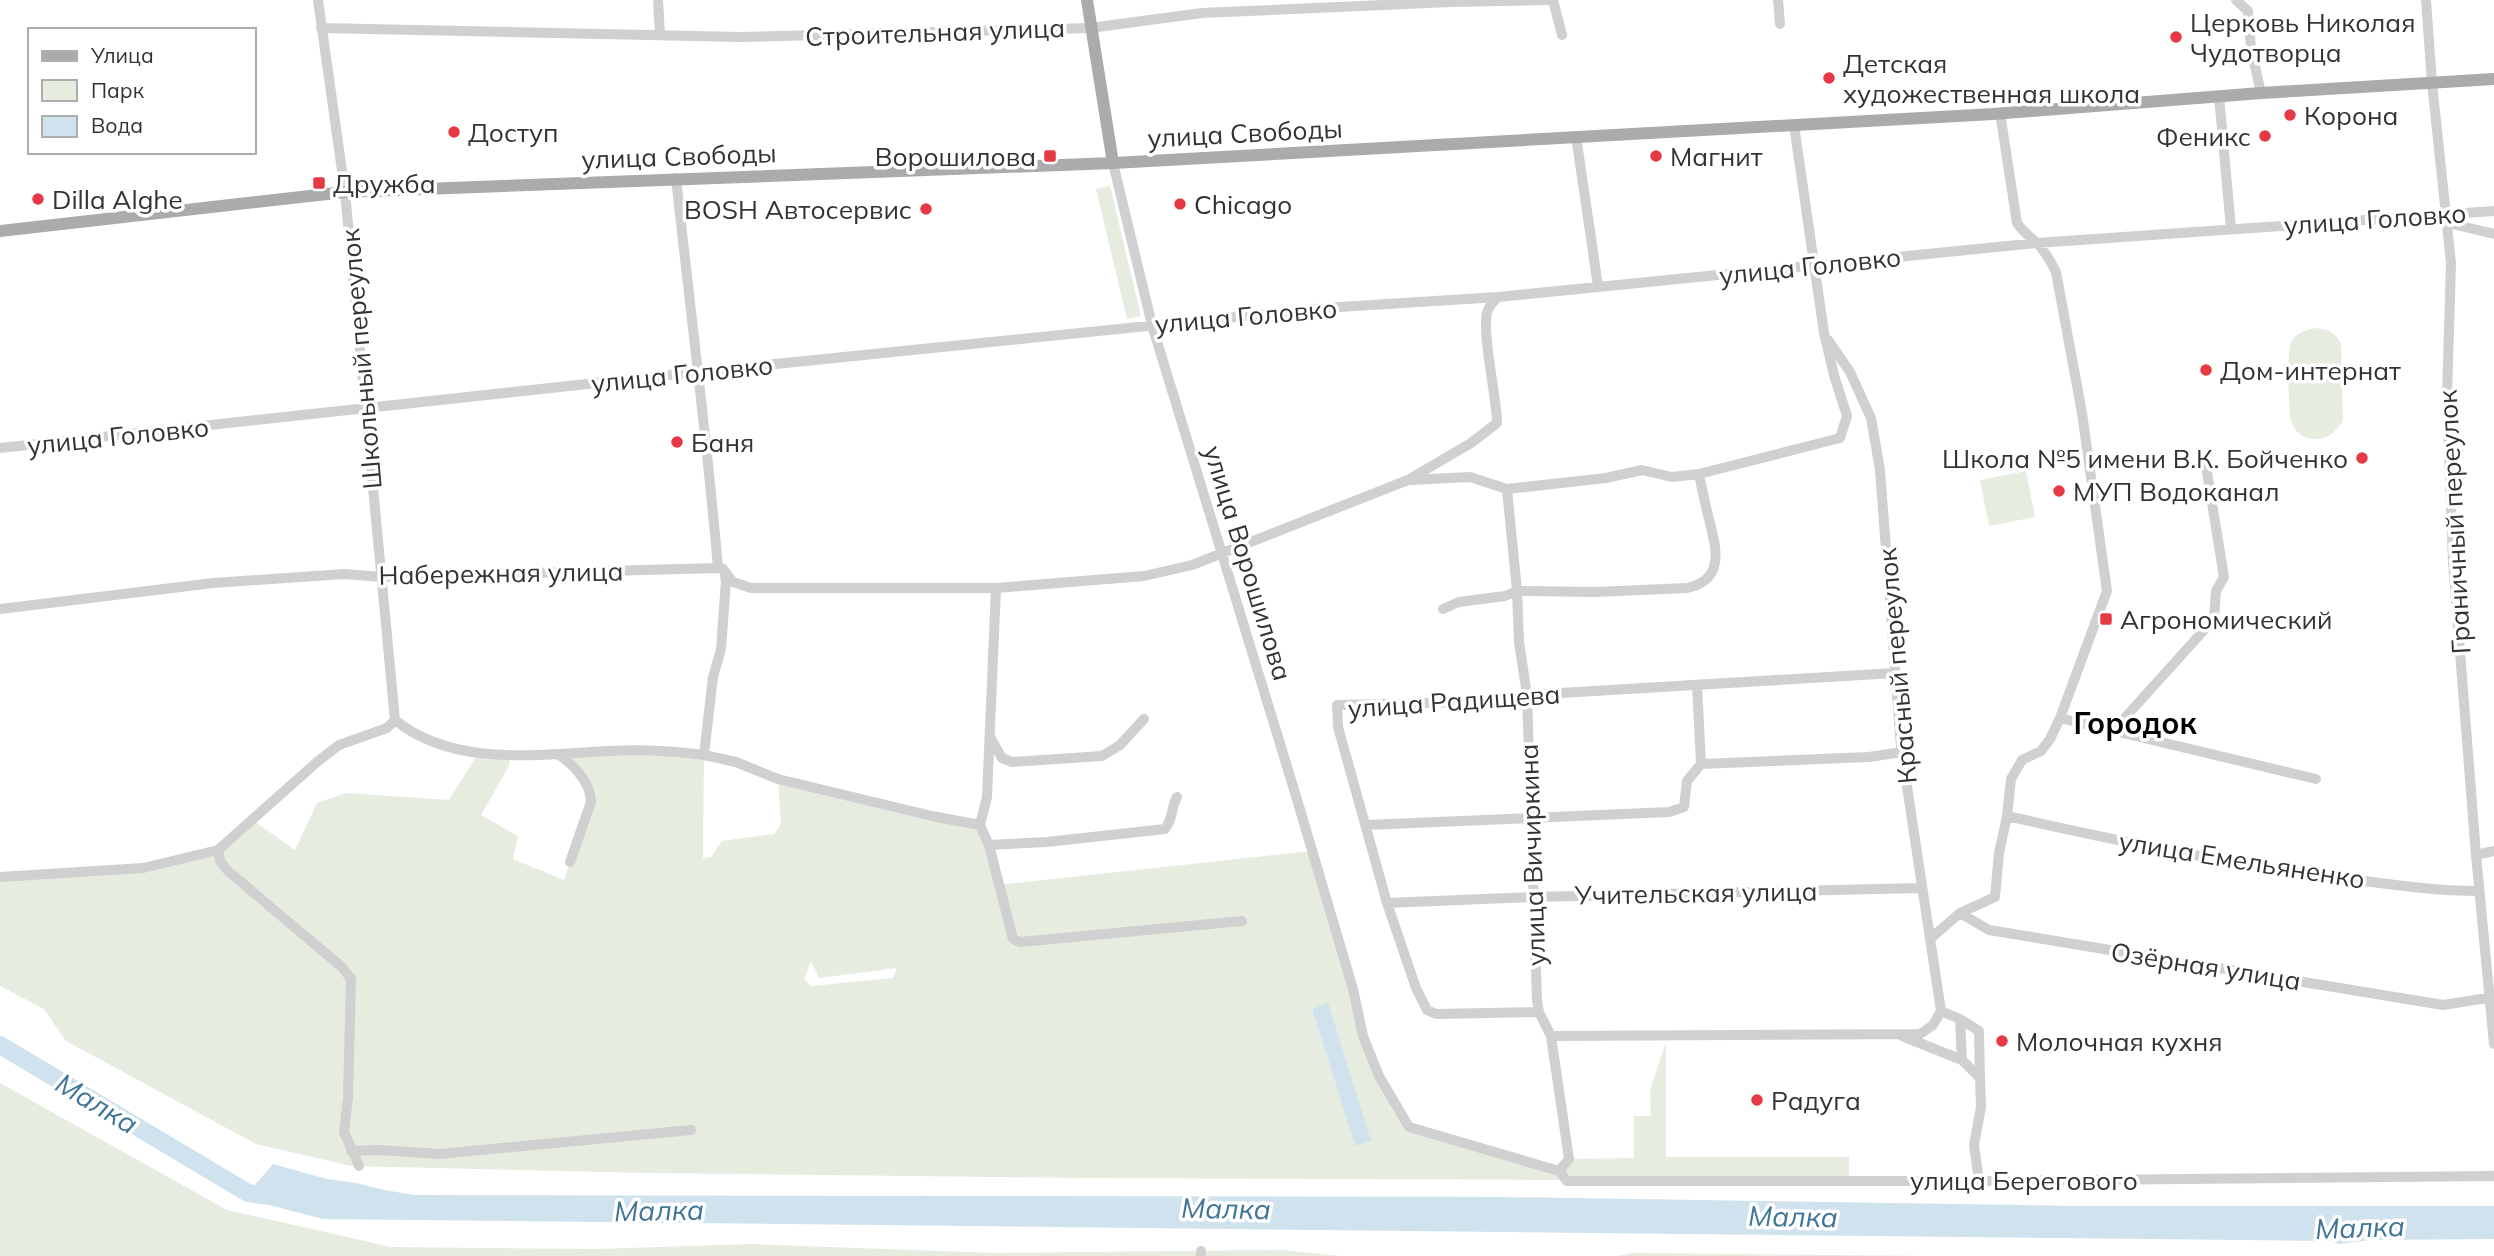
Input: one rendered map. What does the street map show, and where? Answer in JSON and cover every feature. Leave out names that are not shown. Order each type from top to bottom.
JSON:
[{"type":"main road","name":"улица Ворошилова","points":[[1087,0],[1112,163]]},
{"type":"main road","name":"улица Свободы","points":[[0,231],[345,192],[1112,163],[2000,113],[2494,79]]},
{"type":"street","name":"Школьный переулок","points":[[318,0],[345,192],[395,720]]},
{"type":"street","points":[[658,0],[660,34]]},
{"type":"street","name":"Строительная улица","points":[[321,28],[741,37],[1090,28],[1202,13],[1551,0]]},
{"type":"street","points":[[1551,0],[1562,35]]},
{"type":"street","points":[[1779,0],[1780,24]]},
{"type":"street","points":[[2236,0],[2250,6],[2251,48],[2261,93]]},
{"type":"street","name":"Граничный переулок","points":[[2426,0],[2451,263],[2447,396],[2453,563],[2494,1044]]},
{"type":"street","points":[[2219,96],[2231,229]]},
{"type":"street","points":[[1931,939],[1960,913],[1995,897],[2011,779],[2022,760],[2041,751],[2060,718],[2107,591],[2082,413],[2056,272],[2037,243],[2024,235],[2017,223],[2000,113]]},
{"type":"street","name":"Красный переулок","points":[[1699,474],[1840,438],[1847,416],[1833,375],[1824,333],[1794,125]]},
{"type":"street","points":[[1576,136],[1598,286]]},
{"type":"street","name":"улица Ворошилова","points":[[1112,163],[1152,325],[1347,970],[1363,1036],[1379,1076],[1409,1127],[1559,1171]]},
{"type":"street","points":[[676,178],[721,568],[726,581],[721,649],[713,677],[704,755]]},
{"type":"street","name":"улица Головко","points":[[0,448],[697,372],[1324,308],[1498,297],[2037,243],[2231,229],[2448,218],[2494,211]]},
{"type":"street","points":[[2448,218],[2494,234]]},
{"type":"street","points":[[721,568],[733,583],[751,588],[996,588],[1144,576],[1192,565],[1408,480],[1471,443],[1497,423],[1497,405],[1486,331],[1487,310],[1498,297]]},
{"type":"street","name":"Красный переулок","points":[[1824,333],[1850,372],[1871,418],[1880,470],[1902,752],[1941,1011]]},
{"type":"street","points":[[2113,731],[2214,619],[2216,591],[2224,577],[2205,460]]},
{"type":"street","points":[[1408,480],[1470,477],[1507,489],[1606,478],[1642,470],[1672,477],[1699,474],[1717,550],[1706,579],[1687,588],[1595,592],[1517,591],[1505,596],[1459,602],[1443,609]]},
{"type":"street","name":"улица Вичиркина","points":[[1507,489],[1519,642],[1527,695],[1539,1012],[1551,1036],[1569,1159],[1559,1171]]},
{"type":"street","name":"Набережная улица","points":[[0,608],[213,583],[344,574],[382,577],[721,568]]},
{"type":"street","points":[[996,588],[987,797],[980,825],[989,845],[1013,939],[1020,942],[1242,921]]},
{"type":"street","name":"улица Радищева","points":[[1539,1012],[1436,1014],[1427,1010],[1420,998],[1387,904],[1338,727],[1337,705],[1511,701],[1527,695],[1895,673]]},
{"type":"street","points":[[1366,825],[1679,810],[1686,802],[1687,781],[1701,764],[1697,685]]},
{"type":"street","points":[[2060,718],[2316,779]]},
{"type":"street","points":[[989,737],[1002,758],[1012,762],[1102,756],[1120,745],[1144,719]]},
{"type":"street","points":[[0,877],[143,868],[218,850],[317,762],[340,745],[387,728],[395,720],[414,735],[438,745],[510,756],[670,751],[704,755],[736,762],[778,779],[980,825]]},
{"type":"street","points":[[1701,764],[1869,757],[1902,752]]},
{"type":"street","points":[[559,755],[572,763],[591,792],[591,802],[570,862]]},
{"type":"street","points":[[989,845],[1047,842],[1165,829],[1171,821],[1172,806],[1177,797]]},
{"type":"street","name":"улица Емельяненко","points":[[2007,816],[2169,852],[2257,868],[2442,891],[2479,891]]},
{"type":"street","points":[[218,850],[220,861],[228,871],[343,968],[351,979],[348,1097],[344,1132],[359,1166]]},
{"type":"street","points":[[2476,855],[2494,851]]},
{"type":"street","name":"Учительская улица","points":[[1387,904],[1533,897],[1921,888]]},
{"type":"street","name":"Озёрная улица","points":[[1960,913],[1989,930],[2443,1005],[2492,998]]},
{"type":"street","points":[[1551,1036],[1920,1034],[1933,1025],[1941,1011],[1979,1031],[1981,1107],[1974,1145],[1979,1181]]},
{"type":"street","points":[[1960,1019],[1962,1060]]},
{"type":"street","points":[[1895,1034],[1962,1060],[1980,1077]]},
{"type":"street","points":[[351,1151],[439,1154],[691,1130]]},
{"type":"street","name":"улица Берегового","points":[[1559,1171],[1567,1181],[2494,1177]]},
{"type":"green space","points":[[1110,186],[1141,316],[1127,319],[1096,189]]},
{"type":"green space","points":[[2314,328],[2330,332],[2341,344],[2343,420],[2333,433],[2318,439],[2302,436],[2296,431],[2292,424],[2289,396],[2291,342],[2298,334]]},
{"type":"green space","points":[[2026,471],[2035,517],[1989,526],[1980,480]]},
{"type":"green space","points":[[479,752],[510,756],[509,766],[481,815],[518,836],[513,859],[564,880],[591,792],[559,755],[704,755],[703,858],[711,857],[722,841],[774,834],[781,824],[778,779],[980,825],[998,885],[1312,851],[1363,1036],[1409,1127],[1559,1171],[1569,1159],[1634,1158],[1634,1116],[1651,1116],[1650,1090],[1666,1042],[1666,1157],[1849,1157],[1849,1181],[1089,1178],[648,1173],[351,1166],[256,1144],[66,1041],[44,1009],[0,986],[0,877],[143,868],[218,850],[251,819],[295,850],[317,803],[346,793],[449,800]],"holes":[[[811,961],[819,978],[897,968],[893,978],[812,986],[804,980]],[[1328,1004],[1355,1146],[1312,1009]]]},
{"type":"green space","points":[[0,1083],[227,1210],[391,1247],[597,1249],[750,1244],[995,1253],[1282,1250],[1340,1256],[0,1256]]},
{"type":"green space","points":[[1635,1253],[1932,1256],[1616,1256]]},
{"type":"water","points":[[1328,1003],[1371,1141],[1355,1146],[1312,1009]]},
{"type":"water","points":[[273,1164],[327,1179],[415,1195],[1501,1197],[2075,1206],[2494,1206],[2494,1239],[2370,1240],[2339,1244],[2331,1241],[323,1219],[269,1205],[248,1193]]},
{"type":"waterway","name":"Малка","points":[[0,1045],[248,1193],[270,1196]]},
{"type":"place","name":"Церковь Николая Чудотворца","points":[[2176,37]]},
{"type":"place","name":"Детская художественная школа","points":[[1829,78]]},
{"type":"place","name":"Корона","points":[[2290,115]]},
{"type":"place","name":"Доступ","points":[[454,132]]},
{"type":"place","name":"Феникс","points":[[2265,136]]},
{"type":"place","name":"Ворошилова","points":[[1050,156]]},
{"type":"place","name":"Магнит","points":[[1656,156]]},
{"type":"place","name":"Дружба","points":[[319,183]]},
{"type":"place","name":"Dilla Alghe","points":[[38,199]]},
{"type":"place","name":"Chicago","points":[[1180,204]]},
{"type":"place","name":"BOSH Автосервис","points":[[926,209]]},
{"type":"place","name":"Дом-интернат","points":[[2206,370]]},
{"type":"place","name":"Баня","points":[[677,442]]},
{"type":"place","name":"Школа №5 имени В.К. Бойченко","points":[[2362,458]]},
{"type":"place","name":"МУП Водоканал","points":[[2059,491]]},
{"type":"place","name":"Агрономический","points":[[2106,619]]},
{"type":"place","name":"Молочная кухня","points":[[2002,1041]]},
{"type":"place","name":"Радуга","points":[[1757,1100]]},
{"type":"district","name":"Городок","points":[[2135,723]]}]
